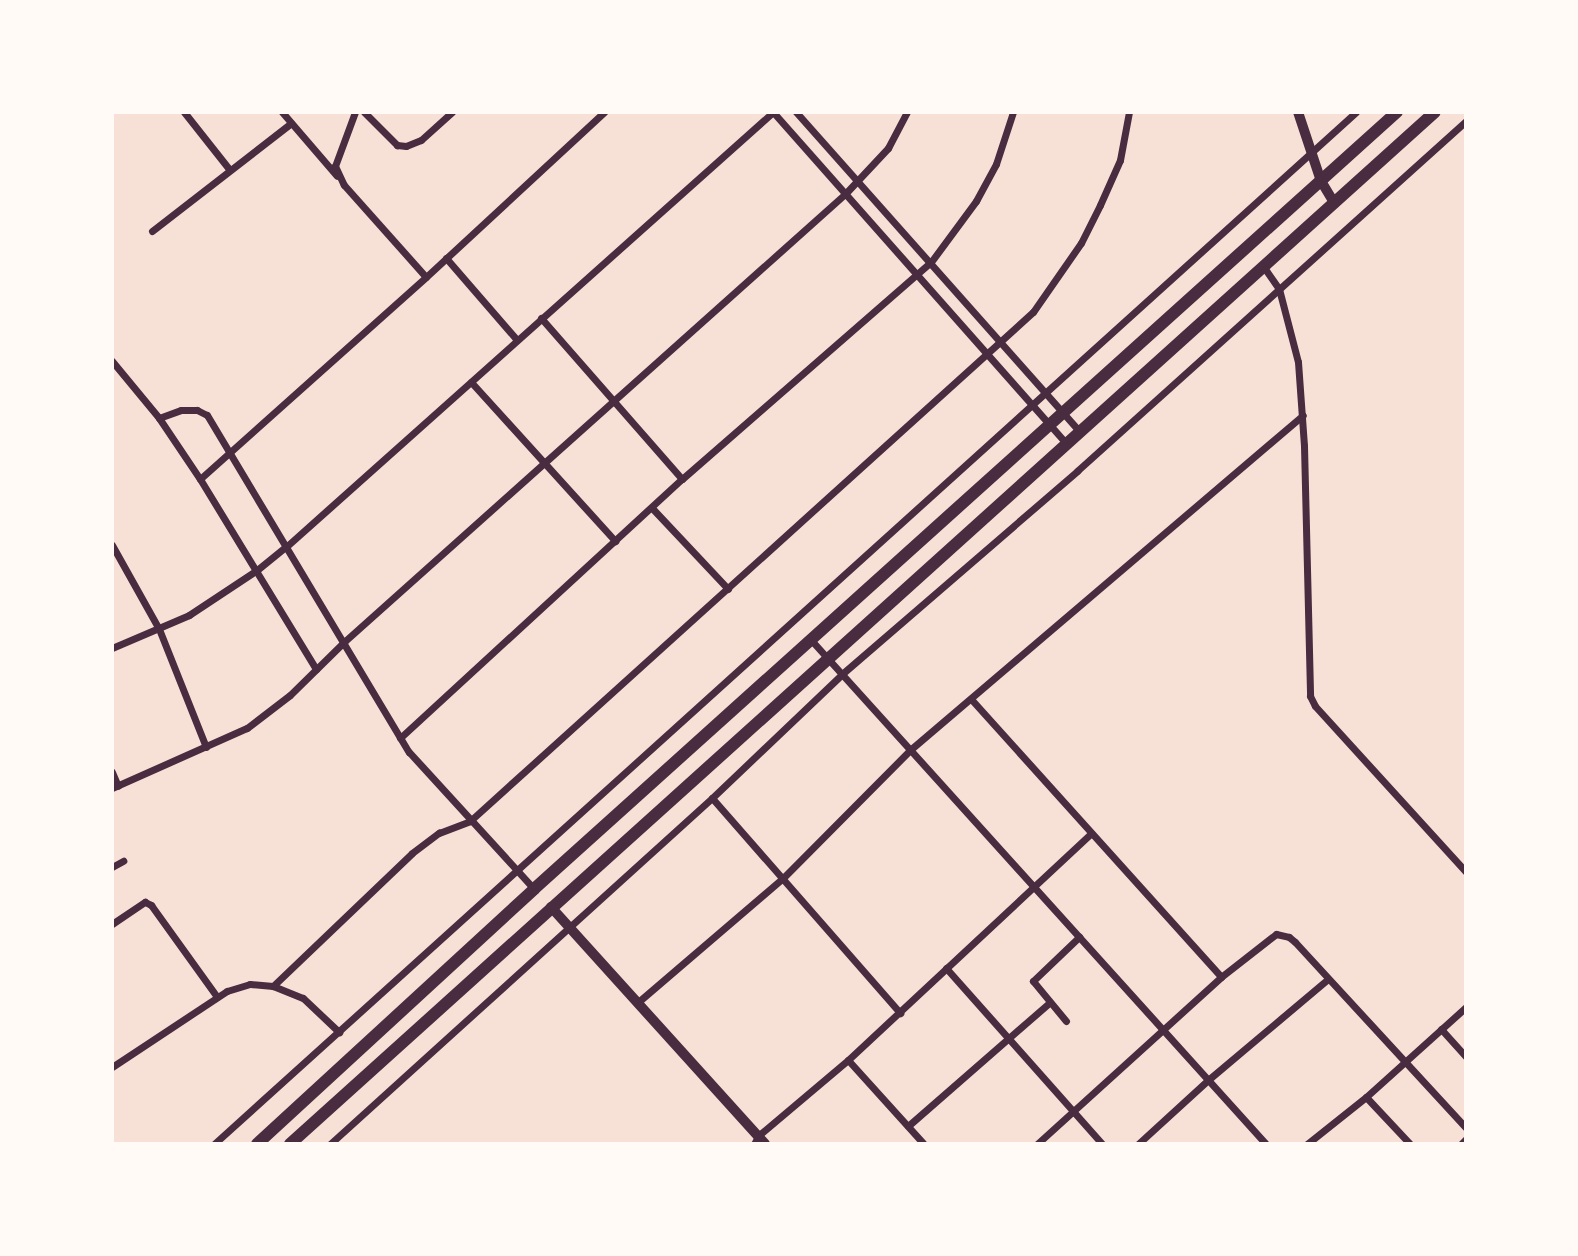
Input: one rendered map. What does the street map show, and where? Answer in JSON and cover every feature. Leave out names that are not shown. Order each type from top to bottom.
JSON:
[{"type":"main road","points":[[257,1144],[534,889],[1397,112]]},
{"type":"main road","points":[[290,1144],[1435,112]]},
{"type":"main road","points":[[534,889],[551,907]]},
{"type":"street","points":[[184,112],[229,169]]},
{"type":"street","points":[[282,112],[426,277]]},
{"type":"street","points":[[344,185],[335,166],[355,112]]},
{"type":"street","points":[[364,112],[397,145],[407,146],[421,140],[452,112]]},
{"type":"street","points":[[200,479],[426,277],[604,112]]},
{"type":"street","points":[[112,648],[189,615],[288,546],[773,112],[918,272],[1066,443]]},
{"type":"street","points":[[796,112],[1079,431]]},
{"type":"street","points":[[112,772],[115,787],[247,728],[290,695],[345,641],[543,462],[845,194],[888,148],[908,112]]},
{"type":"street","points":[[400,738],[682,479],[931,262],[976,201],[996,164],[1013,112]]},
{"type":"street","points":[[273,986],[412,852],[439,833],[470,821],[1002,342],[1045,297],[1081,243],[1120,160],[1129,112]]},
{"type":"street","points":[[1298,112],[1321,181],[1334,203]]},
{"type":"street","points":[[214,1144],[1356,112]]},
{"type":"street","points":[[330,1144],[712,798],[842,674],[1077,471],[1466,121]]},
{"type":"street","points":[[152,231],[291,123]]},
{"type":"street","points":[[446,258],[517,340]]},
{"type":"street","points":[[1263,267],[1279,289],[1298,362],[1303,415],[1310,696],[1315,706],[1466,872]]},
{"type":"street","points":[[541,318],[682,479]]},
{"type":"street","points":[[112,361],[159,418],[200,479],[316,669]]},
{"type":"street","points":[[471,382],[615,541]]},
{"type":"street","points":[[159,418],[181,410],[197,410],[207,415],[345,641],[400,738],[470,821],[534,889]]},
{"type":"street","points":[[637,1003],[783,878],[910,750],[1303,415]]},
{"type":"street","points":[[652,508],[728,589]]},
{"type":"street","points":[[112,545],[159,629],[206,747]]},
{"type":"street","points":[[812,641],[1266,1144]]},
{"type":"street","points":[[971,699],[1090,834],[1221,976]]},
{"type":"street","points":[[712,798],[900,1013]]},
{"type":"street","points":[[551,907],[759,1141],[1090,834]]},
{"type":"street","points":[[112,867],[123,861]]},
{"type":"street","points":[[112,924],[145,902],[151,905],[217,997]]},
{"type":"street","points":[[1037,1144],[1221,976],[1276,934],[1289,937],[1466,1128]]},
{"type":"street","points":[[1066,1021],[1049,1003],[1034,979],[1079,937]]},
{"type":"street","points":[[946,968],[1102,1144]]},
{"type":"street","points":[[1138,1144],[1208,1080],[1328,979]]},
{"type":"street","points":[[112,1067],[217,997],[250,984],[273,986],[303,998],[338,1032]]},
{"type":"street","points":[[908,1126],[1049,1003]]},
{"type":"street","points":[[1307,1144],[1366,1097],[1466,1007]]},
{"type":"street","points":[[1441,1029],[1466,1057]]},
{"type":"street","points":[[848,1060],[924,1144]]},
{"type":"street","points":[[1366,1097],[1410,1144]]},
{"type":"street","points":[[1461,1144],[1466,1139]]}]
